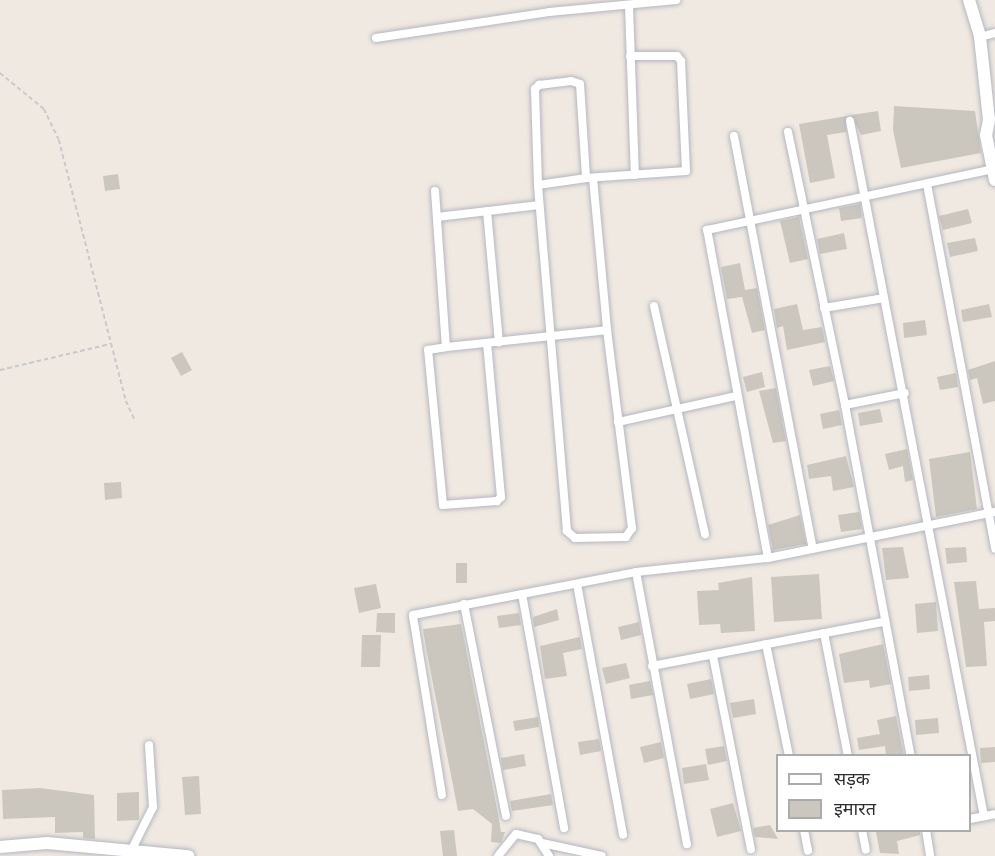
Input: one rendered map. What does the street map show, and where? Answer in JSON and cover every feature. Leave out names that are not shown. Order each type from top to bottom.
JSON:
[{"type":"street","points":[[376,38],[549,12],[676,0]]},
{"type":"street","points":[[768,558],[736,396],[707,230],[865,195],[994,174],[986,135],[992,125],[980,37],[969,0]]},
{"type":"street","points":[[629,6],[636,175]]},
{"type":"street","points":[[980,37],[995,33]]},
{"type":"street","points":[[538,185],[590,178],[686,171],[681,61],[677,56],[630,56]]},
{"type":"street","points":[[571,81],[580,84],[631,535],[569,536],[538,185],[535,89],[539,85],[571,81]]},
{"type":"street","points":[[850,121],[905,393],[928,527],[984,816]]},
{"type":"street","points":[[788,132],[845,405],[867,539],[911,754]]},
{"type":"street","points":[[734,136],[813,549]]},
{"type":"street","points":[[927,184],[992,513],[995,549]]},
{"type":"street","points":[[435,190],[446,346]]},
{"type":"street","points":[[436,217],[539,205]]},
{"type":"street","points":[[487,211],[499,342]]},
{"type":"street","points":[[824,308],[884,298]]},
{"type":"street","points":[[654,306],[705,534]]},
{"type":"street","points":[[487,343],[501,497],[497,501],[449,505],[440,501],[428,350],[446,346],[607,330]]},
{"type":"street","points":[[845,405],[905,393]]},
{"type":"street","points":[[618,422],[736,396]]},
{"type":"street","points":[[442,795],[413,615],[636,572],[768,558],[992,513]]},
{"type":"street","points":[[636,572],[687,844]]},
{"type":"street","points":[[577,584],[622,836]]},
{"type":"street","points":[[522,594],[564,828]]},
{"type":"street","points":[[465,604],[506,816]]},
{"type":"street","points":[[652,666],[883,622]]},
{"type":"street","points":[[824,633],[848,754]]},
{"type":"street","points":[[766,644],[789,754]]},
{"type":"street","points":[[713,656],[751,849]]},
{"type":"street","points":[[131,851],[153,807],[150,745]]},
{"type":"street","points":[[971,819],[995,814]]},
{"type":"street","points":[[804,832],[808,851]]},
{"type":"street","points":[[862,832],[866,850]]},
{"type":"street","points":[[926,832],[930,856]]},
{"type":"street","points":[[498,856],[516,834],[542,843],[602,856]]},
{"type":"street","points":[[0,847],[47,843],[188,856]]},
{"type":"street","points":[[542,843],[549,856]]},
{"type":"path","points":[[0,73],[32,98],[52,123],[111,344],[135,420]]},
{"type":"path","points":[[0,370],[111,344]]},
{"type":"building","points":[[894,106],[975,111],[981,153],[901,168],[893,130]]},
{"type":"building","points":[[878,111],[881,131],[861,135],[851,115]]},
{"type":"building","points":[[847,116],[846,132],[827,135],[835,178],[810,183],[799,124]]},
{"type":"building","points":[[118,174],[120,189],[105,191],[103,176]]},
{"type":"building","points":[[860,204],[862,218],[841,221],[839,208]]},
{"type":"building","points":[[968,209],[972,223],[943,230],[939,216]]},
{"type":"building","points":[[799,217],[808,259],[790,263],[780,221]]},
{"type":"building","points":[[844,233],[847,249],[820,254],[817,239]]},
{"type":"building","points":[[975,238],[978,251],[950,257],[947,243]]},
{"type":"building","points":[[740,263],[745,290],[757,288],[765,330],[752,333],[742,297],[727,299],[721,267]]},
{"type":"building","points":[[797,304],[803,330],[822,327],[825,342],[787,350],[783,326],[777,328],[774,309]]},
{"type":"building","points":[[989,304],[992,317],[963,322],[961,310]]},
{"type":"building","points":[[925,320],[927,335],[904,338],[903,323]]},
{"type":"building","points":[[182,352],[192,370],[181,376],[171,358]]},
{"type":"building","points":[[995,361],[995,401],[983,404],[977,378],[970,380],[968,370]]},
{"type":"building","points":[[830,366],[834,381],[813,386],[809,370]]},
{"type":"building","points":[[762,372],[765,387],[747,392],[743,377]]},
{"type":"building","points":[[956,373],[958,387],[940,390],[937,377]]},
{"type":"building","points":[[776,388],[786,441],[773,443],[759,391]]},
{"type":"building","points":[[880,409],[883,422],[860,426],[858,413]]},
{"type":"building","points":[[839,410],[842,425],[823,429],[820,414]]},
{"type":"building","points":[[907,449],[913,480],[905,482],[903,466],[889,470],[885,454]]},
{"type":"building","points":[[970,452],[977,509],[936,517],[929,459]]},
{"type":"building","points":[[846,456],[854,487],[833,491],[831,476],[809,479],[807,465]]},
{"type":"building","points":[[121,482],[122,498],[105,500],[104,483]]},
{"type":"building","points":[[859,512],[862,529],[841,532],[838,515]]},
{"type":"building","points":[[800,515],[806,544],[773,550],[768,525]]},
{"type":"building","points":[[903,547],[909,578],[886,580],[882,548]]},
{"type":"building","points":[[966,547],[967,562],[947,564],[945,548]]},
{"type":"building","points":[[456,563],[467,563],[467,583],[456,583]]},
{"type":"building","points":[[819,574],[822,619],[774,622],[771,577]]},
{"type":"building","points":[[752,577],[755,631],[721,633],[720,624],[699,625],[697,591],[719,590],[718,583]]},
{"type":"building","points":[[976,581],[979,609],[995,608],[995,621],[984,622],[987,666],[966,667],[954,582]]},
{"type":"building","points":[[376,584],[381,608],[359,613],[354,588]]},
{"type":"building","points":[[936,602],[938,631],[917,633],[915,604]]},
{"type":"building","points":[[557,609],[559,620],[534,627],[533,617]]},
{"type":"building","points":[[377,613],[395,613],[395,633],[376,632]]},
{"type":"building","points":[[519,613],[521,625],[499,628],[497,616]]},
{"type":"building","points":[[639,622],[641,635],[621,640],[618,627]]},
{"type":"building","points":[[461,624],[501,832],[505,832],[501,843],[491,842],[492,824],[473,809],[458,811],[426,648],[423,629]]},
{"type":"building","points":[[362,635],[381,635],[380,667],[361,667]]},
{"type":"building","points":[[580,637],[582,649],[563,653],[567,676],[545,679],[540,646]]},
{"type":"building","points":[[883,644],[891,684],[870,688],[869,680],[844,683],[839,654]]},
{"type":"building","points":[[626,663],[630,678],[606,684],[602,668]]},
{"type":"building","points":[[929,675],[930,689],[909,691],[908,677]]},
{"type":"building","points":[[711,679],[714,694],[690,699],[687,684]]},
{"type":"building","points":[[650,681],[653,695],[631,699],[629,685]]},
{"type":"building","points":[[754,699],[756,714],[733,718],[730,703]]},
{"type":"building","points":[[896,716],[904,754],[886,754],[885,746],[859,750],[857,738],[880,734],[877,720]]},
{"type":"building","points":[[538,717],[539,727],[515,731],[513,721]]},
{"type":"building","points":[[938,718],[939,733],[916,735],[915,720]]},
{"type":"building","points":[[599,739],[601,751],[580,755],[578,742]]},
{"type":"building","points":[[661,742],[664,758],[644,763],[640,747]]},
{"type":"building","points":[[724,746],[727,761],[708,765],[705,749]]},
{"type":"building","points":[[995,747],[995,762],[981,763],[980,748]]},
{"type":"building","points":[[524,754],[526,766],[503,770],[501,758]]},
{"type":"building","points":[[706,764],[709,780],[684,784],[682,768]]},
{"type":"building","points":[[199,776],[201,814],[185,815],[182,777]]},
{"type":"building","points":[[40,788],[94,795],[95,839],[83,838],[83,832],[55,833],[55,817],[3,819],[2,790]]},
{"type":"building","points":[[139,792],[139,820],[117,821],[117,793]]},
{"type":"building","points":[[551,794],[553,805],[512,811],[510,801]]},
{"type":"building","points":[[733,803],[741,831],[717,837],[710,809]]},
{"type":"building","points":[[770,825],[778,839],[755,837],[753,828]]},
{"type":"building","points":[[454,830],[457,856],[443,856],[440,831]]},
{"type":"building","points":[[876,832],[920,832],[920,835],[897,841],[899,854],[880,853]]}]
